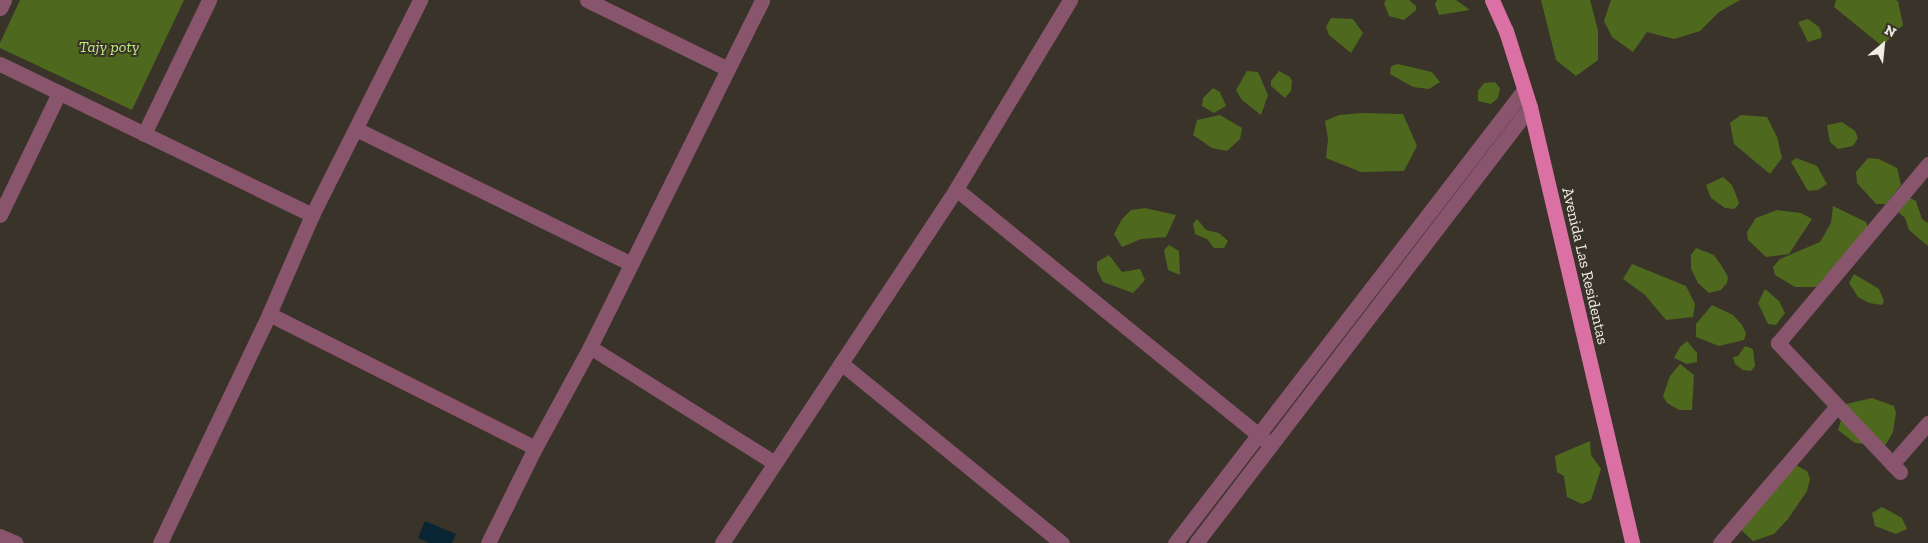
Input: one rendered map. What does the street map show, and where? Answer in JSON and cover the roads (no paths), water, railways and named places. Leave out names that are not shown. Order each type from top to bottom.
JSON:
[{"type":"main road","name":"Avenida Las Residentas","points":[[1492,0],[1506,31],[1530,107],[1632,543]]},
{"type":"street","points":[[0,8],[4,0]]},
{"type":"street","points":[[144,134],[209,0]]},
{"type":"street","points":[[160,543],[269,314],[312,215],[420,0]]},
{"type":"street","points":[[587,0],[728,69]]},
{"type":"street","points":[[488,543],[535,448],[590,347],[762,0]]},
{"type":"street","points":[[722,543],[956,189],[1070,0]]},
{"type":"street","points":[[0,64],[312,215]]},
{"type":"street","points":[[1175,543],[1524,90]]},
{"type":"street","points":[[0,215],[59,93]]},
{"type":"street","points":[[1196,543],[1530,107]]},
{"type":"street","points":[[356,129],[630,263]]},
{"type":"street","points":[[1928,164],[1778,343],[1896,468],[1928,423]]},
{"type":"street","points":[[956,189],[1271,445]]},
{"type":"street","points":[[269,314],[535,448]]},
{"type":"street","points":[[590,347],[775,463]]},
{"type":"street","points":[[841,363],[1062,543]]},
{"type":"street","points":[[1720,543],[1837,406]]},
{"type":"street","points":[[0,536],[16,543]]},
{"type":"water","points":[[425,521],[456,534],[452,543],[429,543],[418,538]]},
{"type":"park label","name":"Tajy poty","points":[[109,47]]}]
